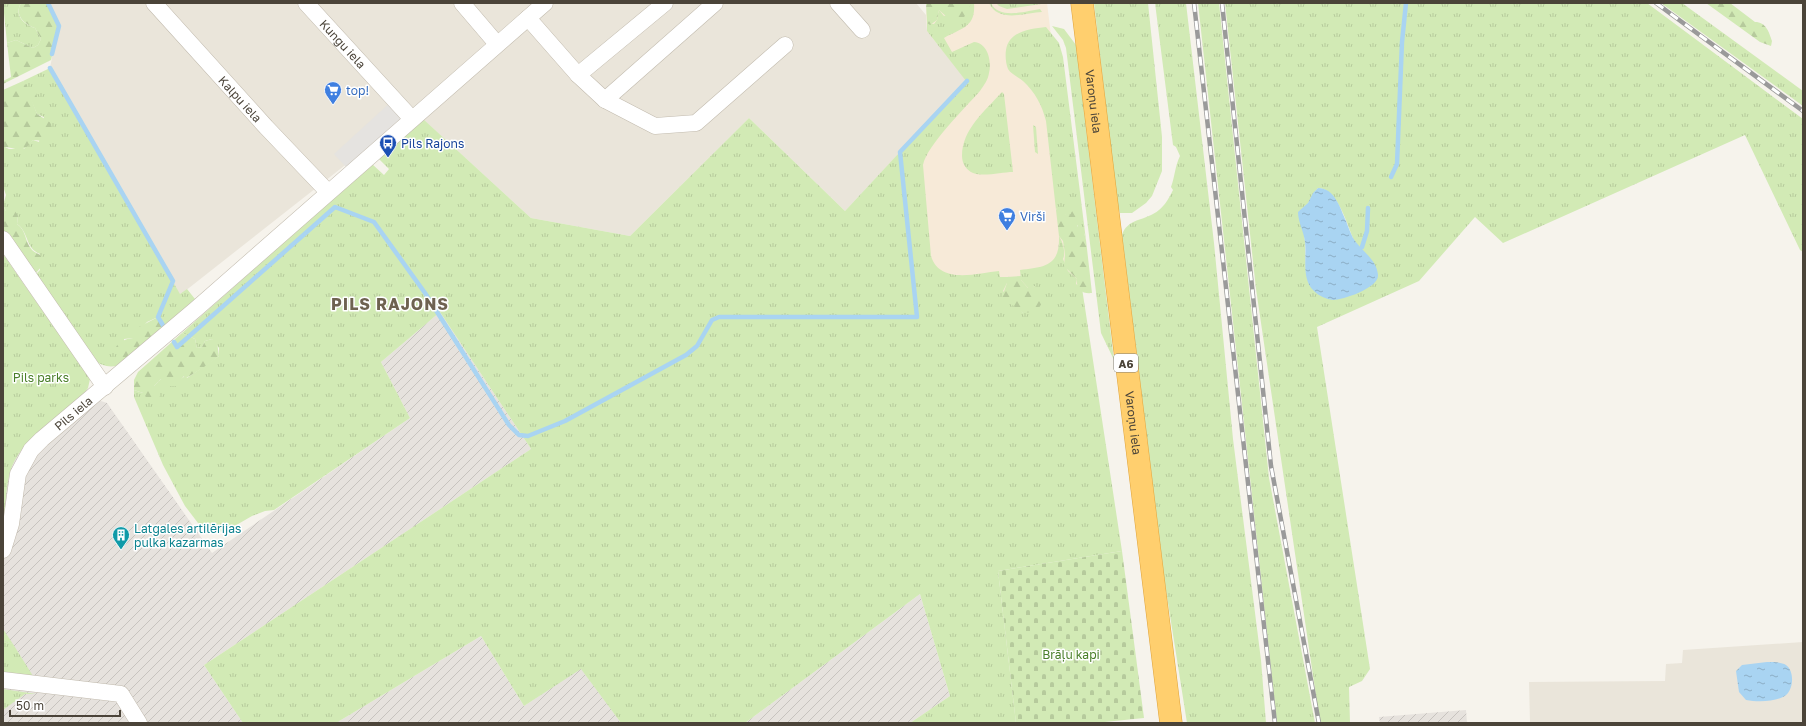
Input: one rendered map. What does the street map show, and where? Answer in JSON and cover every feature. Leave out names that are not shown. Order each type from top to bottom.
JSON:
[{"type":"highway","name":"Varoņu iela","points":[[1082,3],[1171,723]]},
{"type":"street","name":"Kalpu iela","points":[[154,3],[266,127],[328,192]]},
{"type":"street","name":"Kungu iela","points":[[306,3],[412,119]]},
{"type":"street","points":[[462,3],[497,44]]},
{"type":"street","points":[[328,192],[545,3]]},
{"type":"street","points":[[578,75],[664,3]]},
{"type":"street","points":[[604,100],[715,3]]},
{"type":"street","points":[[838,3],[862,30]]},
{"type":"street","points":[[528,18],[578,75],[604,100],[655,126],[696,123],[785,46]]},
{"type":"street","name":"Pils iela","points":[[3,550],[11,524],[18,474],[23,461],[42,439],[196,309],[328,192]]},
{"type":"street","points":[[3,239],[105,387]]},
{"type":"street","points":[[3,680],[121,694],[139,723]]},
{"type":"shaded area","points":[[50,3],[916,3],[926,15],[927,31],[967,81],[845,211],[749,118],[630,236],[531,218],[414,111],[180,295],[50,68],[58,26]]},
{"type":"shaded area","points":[[926,3],[1047,3],[1082,288],[916,306],[900,152],[967,81],[927,31]]},
{"type":"shaded area","points":[[392,101],[416,124],[357,179],[334,154]]},
{"type":"shaded area","points":[[440,312],[531,449],[204,665],[243,723],[3,723],[3,451],[83,395],[107,403],[212,553],[410,418],[381,362]]},
{"type":"shaded area","points":[[920,594],[950,696],[910,723],[745,723]]},
{"type":"shaded area","points":[[481,636],[524,706],[581,668],[621,723],[336,723]]},
{"type":"shaded area","points":[[1803,642],[1803,723],[1530,723],[1529,682],[1665,681],[1666,664],[1682,663],[1683,650]]},
{"type":"shaded area","points":[[1466,710],[1467,723],[1380,723],[1379,717]]},
{"type":"green space","points":[[3,3],[21,3],[19,7],[19,15],[23,21],[35,28],[41,39],[38,45],[33,48],[16,40],[7,43]]},
{"type":"green space","points":[[21,3],[50,3],[59,26],[51,60],[3,84],[3,81],[11,77],[7,43],[16,40],[33,48],[38,45],[41,39],[35,28],[27,24],[19,15],[19,7]]},
{"type":"green space","points":[[926,3],[971,3],[962,19],[954,20],[944,15],[939,10],[937,20],[930,25],[927,23]]},
{"type":"green space","points":[[974,3],[974,11],[973,18],[970,22],[966,26],[944,38],[952,52],[974,42],[979,43],[986,49],[990,69],[987,80],[980,91],[939,137],[926,157],[923,165],[931,256],[936,265],[942,271],[951,274],[970,275],[999,271],[1000,277],[1007,277],[1007,283],[1003,291],[1023,313],[1035,286],[1029,289],[1021,280],[1020,270],[1044,266],[1054,259],[1059,246],[1059,236],[1064,248],[1063,259],[1068,271],[1077,279],[1076,284],[1082,288],[1122,551],[998,571],[1016,723],[910,723],[950,696],[920,594],[745,723],[621,723],[581,669],[524,706],[481,636],[336,723],[243,723],[204,665],[531,449],[440,312],[381,362],[410,418],[274,510],[265,511],[252,516],[226,531],[217,532],[198,523],[185,506],[163,465],[134,397],[134,390],[143,393],[154,386],[161,379],[177,382],[185,376],[187,378],[219,356],[219,348],[212,339],[205,341],[202,347],[197,348],[195,339],[182,333],[372,164],[384,175],[389,169],[379,159],[422,118],[531,218],[630,236],[749,118],[845,211],[966,81],[927,31],[927,23],[934,24],[937,20],[939,10],[944,16]]},
{"type":"green space","points":[[989,3],[1000,11],[1006,13],[1040,9],[1042,12],[1020,15],[1005,15],[993,9]]},
{"type":"green space","points":[[996,3],[1048,3],[1007,9]]},
{"type":"green space","points":[[1094,3],[1148,3],[1162,137],[1162,171],[1152,196],[1146,203],[1132,213],[1120,213],[1117,203]]},
{"type":"green space","points":[[1155,3],[1186,3],[1214,243],[1233,439],[1261,660],[1266,723],[1187,723],[1165,584],[1122,235],[1127,226],[1160,210],[1165,204],[1173,190],[1171,187],[1180,156],[1176,147],[1173,145]]},
{"type":"green space","points":[[1198,3],[1219,3],[1269,478],[1315,723],[1277,723]]},
{"type":"green space","points":[[1225,3],[1647,3],[1803,119],[1803,252],[1800,250],[1745,135],[1503,243],[1475,217],[1419,281],[1317,327],[1370,669],[1362,681],[1349,687],[1350,723],[1320,723],[1256,289]],"holes":[[[1318,188],[1325,190],[1336,200],[1353,238],[1306,275],[1305,242],[1301,210]]]},
{"type":"green space","points":[[1661,3],[1682,3],[1803,91],[1803,106]]},
{"type":"green space","points":[[1706,3],[1730,3],[1755,22],[1759,22],[1770,34],[1772,41],[1771,46],[1760,42]]},
{"type":"green space","points":[[1052,26],[1064,29],[1076,45],[1114,360],[1101,333],[1066,48],[1063,40]]},
{"type":"green space","points":[[1046,27],[1059,43],[1063,57],[1086,240],[1084,233],[1078,228],[1078,224],[1070,215],[1066,215],[1057,208],[1056,210],[1046,121],[1044,115],[1034,94],[1023,81],[1009,71],[1006,62],[1006,50],[1011,39],[1021,32]]},
{"type":"green space","points":[[50,68],[180,294],[187,289],[195,299],[164,327],[158,317],[147,322],[133,338],[124,339],[124,362],[116,366],[100,364],[92,360],[35,275],[40,270],[40,254],[32,248],[24,231],[17,224],[18,216],[6,211],[3,205],[6,195],[3,186],[3,146],[9,149],[24,149],[33,140],[39,142],[44,117],[37,114],[23,81]]},
{"type":"green space","points":[[23,81],[27,87],[36,92],[37,97],[31,98],[37,114],[51,123],[51,133],[46,141],[33,140],[25,148],[18,150],[3,147],[3,90]]},
{"type":"green space","points":[[1002,92],[1004,94],[1013,172],[988,174],[973,173],[966,168],[962,159],[963,146],[966,137],[982,113]]},
{"type":"green space","points":[[1033,125],[1036,127],[1038,154],[1035,152]]},
{"type":"green space","points":[[3,205],[6,211],[15,211],[18,216],[17,224],[24,233],[29,247],[43,257],[44,264],[34,275],[3,230]]},
{"type":"green space","points":[[1058,207],[1064,210],[1066,215],[1070,215],[1073,209],[1082,215],[1083,221],[1077,226],[1083,229],[1086,240],[1092,293],[1085,293],[1080,290],[1077,279],[1064,266],[1065,254],[1063,241],[1059,236],[1056,210]]},
{"type":"green space","name":"Pils parks","points":[[3,254],[90,379],[88,388],[83,395],[41,429],[22,449],[15,460],[8,479],[3,527]]},
{"type":"green space","points":[[1021,276],[1021,280],[1028,288],[1035,286],[1041,292],[1041,305],[1032,312],[1023,313],[1002,297],[1007,283],[1007,277]]},
{"type":"green space","points":[[158,317],[164,327],[124,362],[119,358],[116,353],[116,346],[127,339],[133,338],[133,334],[139,327]]},
{"type":"green space","points":[[182,333],[195,339],[197,348],[202,347],[205,341],[212,339],[217,342],[219,356],[186,378],[184,376],[176,386],[167,386],[161,379],[154,386],[160,390],[160,396],[155,401],[148,400],[143,393],[134,390],[134,380],[138,372]]},
{"type":"green space","name":"Brāļu kapi","points":[[1122,551],[1144,718],[1095,723],[1016,723],[998,571]]},
{"type":"green space","points":[[3,629],[13,644],[3,641]]},
{"type":"green space","points":[[3,641],[13,644],[33,676],[3,672]]},
{"type":"green space","points":[[3,689],[36,694],[25,694],[3,710]]},
{"type":"water","points":[[1318,188],[1329,191],[1333,195],[1353,238],[1375,264],[1377,269],[1377,280],[1367,289],[1352,296],[1333,300],[1328,299],[1316,293],[1307,281],[1305,268],[1305,242],[1298,212],[1308,203],[1313,193]]},
{"type":"water","points":[[1767,662],[1782,663],[1789,668],[1792,681],[1789,691],[1783,697],[1775,700],[1746,700],[1739,692],[1736,671],[1742,665]]},
{"type":"waterway","points":[[48,3],[59,26],[52,54]]},
{"type":"waterway","points":[[1391,177],[1397,164],[1402,42],[1406,3]]},
{"type":"waterway","points":[[50,68],[173,281],[158,317],[164,327]]},
{"type":"waterway","points":[[174,342],[177,347],[335,207],[374,222],[425,293],[509,425],[519,435],[528,436],[565,421],[686,355],[697,346],[712,320],[719,317],[917,317],[900,152],[967,81]]},
{"type":"waterway","points":[[1362,247],[1367,231],[1368,208]]},
{"type":"railway","points":[[1194,3],[1275,723]]},
{"type":"railway","points":[[1222,3],[1271,466],[1319,723]]},
{"type":"railway","points":[[1656,3],[1803,111]]},
{"type":"place","name":"top!","points":[[333,105]]},
{"type":"place","name":"Pils Rajons","points":[[388,158]]},
{"type":"place","name":"Virši","points":[[1007,231]]},
{"type":"place","name":"Latgales artilērijas pulka kazarmas","points":[[121,550]]},
{"type":"district","name":"PILS RAJONS","points":[[390,304]]}]
